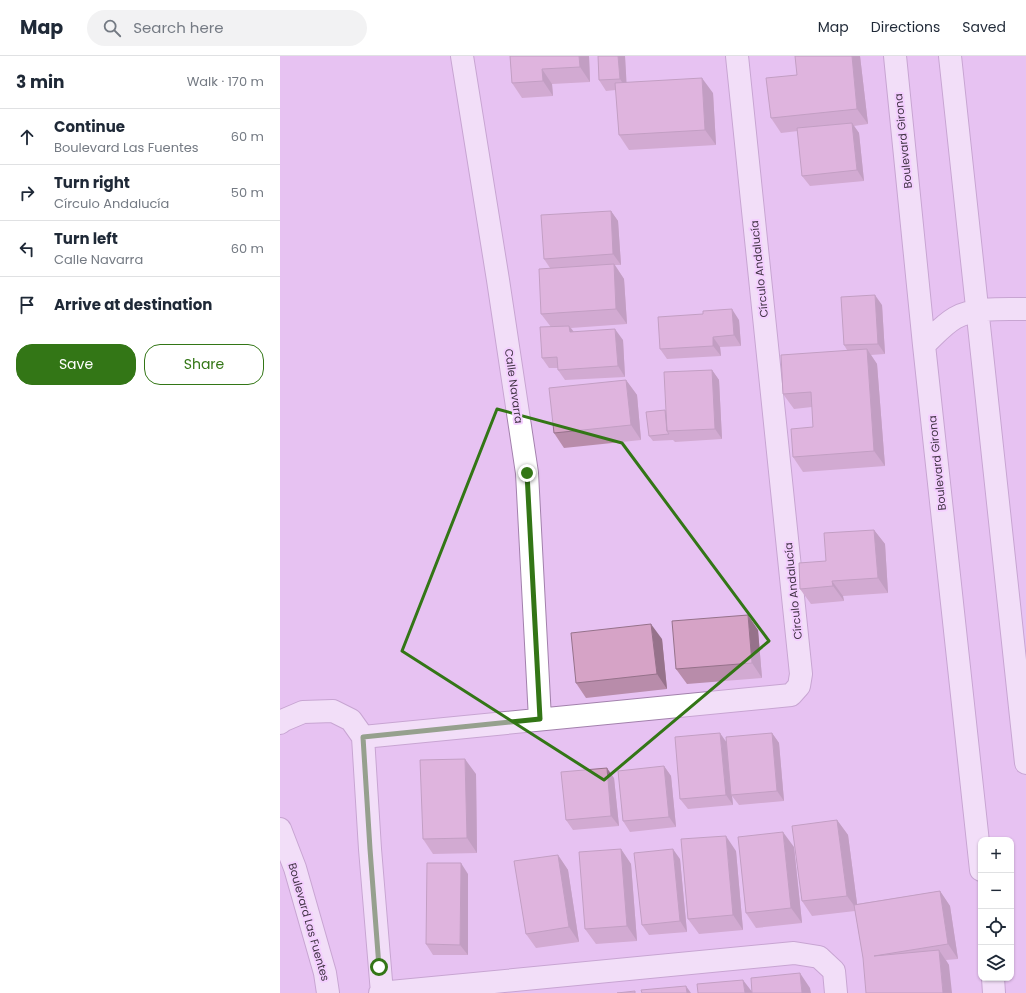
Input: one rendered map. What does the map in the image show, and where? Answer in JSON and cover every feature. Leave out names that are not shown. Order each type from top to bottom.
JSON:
[{"type":"street","name":"Calle Navarra","points":[[462,56],[500,288],[527,473],[540,719]]},
{"type":"street","name":"Círculo Andalucía","points":[[363,737],[791,695],[799,686],[801,674],[737,56]]},
{"type":"street","name":"Boulevard Girona","points":[[895,56],[924,345],[978,842]]},
{"type":"street","points":[[950,56],[1026,763]]},
{"type":"street","points":[[924,345],[955,317],[978,310],[1026,309]]},
{"type":"street","points":[[280,723],[303,712],[333,711],[351,720],[363,737],[381,993],[794,953],[819,957],[834,971],[836,993]]},
{"type":"street","name":"Boulevard Las Fuentes","points":[[280,829],[295,868],[325,973],[328,993]]},
{"type":"street","points":[[993,981],[994,993]]},
{"type":"highlighted area","points":[[497,409],[622,443],[769,641],[604,780],[402,651]]},
{"type":"building","points":[[510,56],[579,56],[580,67],[542,69],[543,81],[512,83]]},
{"type":"building","points":[[598,56],[618,56],[620,79],[599,80]]},
{"type":"building","points":[[795,56],[852,56],[857,109],[771,118],[766,78],[797,75]]},
{"type":"building","points":[[702,78],[705,130],[619,135],[615,83]]},
{"type":"building","points":[[852,123],[857,170],[802,176],[797,128]]},
{"type":"building","points":[[611,211],[613,254],[544,259],[541,215]]},
{"type":"building","points":[[614,264],[616,309],[541,314],[539,269]]},
{"type":"building","points":[[875,295],[878,344],[844,345],[841,297]]},
{"type":"building","points":[[732,309],[734,335],[713,337],[713,346],[660,349],[658,317],[703,314],[703,311]]},
{"type":"building","points":[[569,326],[570,332],[615,329],[618,366],[558,370],[557,357],[542,358],[540,327]]},
{"type":"building","points":[[867,349],[874,451],[793,457],[791,429],[813,427],[811,392],[783,394],[781,355]]},
{"type":"building","points":[[712,370],[715,429],[667,431],[664,372]]},
{"type":"building","points":[[626,380],[631,425],[554,433],[549,388]]},
{"type":"building","points":[[665,410],[667,431],[669,434],[649,436],[646,412]]},
{"type":"building","points":[[874,530],[878,578],[832,581],[833,586],[800,589],[799,563],[826,561],[824,533]]},
{"type":"building","points":[[748,615],[752,663],[676,669],[672,621]]},
{"type":"building","points":[[651,624],[657,674],[576,683],[571,633]]},
{"type":"building","points":[[720,733],[726,795],[680,799],[675,737]]},
{"type":"building","points":[[772,733],[777,791],[731,795],[726,737]]},
{"type":"building","points":[[465,759],[467,838],[423,839],[420,760]]},
{"type":"building","points":[[664,766],[669,817],[623,821],[618,771]]},
{"type":"building","points":[[607,768],[611,816],[566,820],[561,772]]},
{"type":"building","points":[[837,820],[847,896],[802,901],[792,826]]},
{"type":"building","points":[[783,832],[791,908],[746,913],[738,837]]},
{"type":"building","points":[[726,836],[733,915],[688,919],[681,839]]},
{"type":"building","points":[[621,849],[627,926],[585,929],[579,852]]},
{"type":"building","points":[[673,849],[680,921],[642,925],[634,853]]},
{"type":"building","points":[[558,855],[569,927],[526,934],[514,861]]},
{"type":"building","points":[[427,863],[461,863],[460,945],[426,944]]},
{"type":"building","points":[[940,891],[948,944],[874,956],[939,950],[943,993],[866,993],[863,958],[854,905]]},
{"type":"building","points":[[800,973],[802,993],[752,993],[751,978]]},
{"type":"building","points":[[743,980],[745,993],[698,993],[697,984]]},
{"type":"building","points":[[686,986],[687,993],[642,993],[641,990]]},
{"type":"building","points":[[635,991],[635,993],[617,993]]},
{"type":"route","points":[[379,967],[363,737],[540,719],[527,473]]}]
